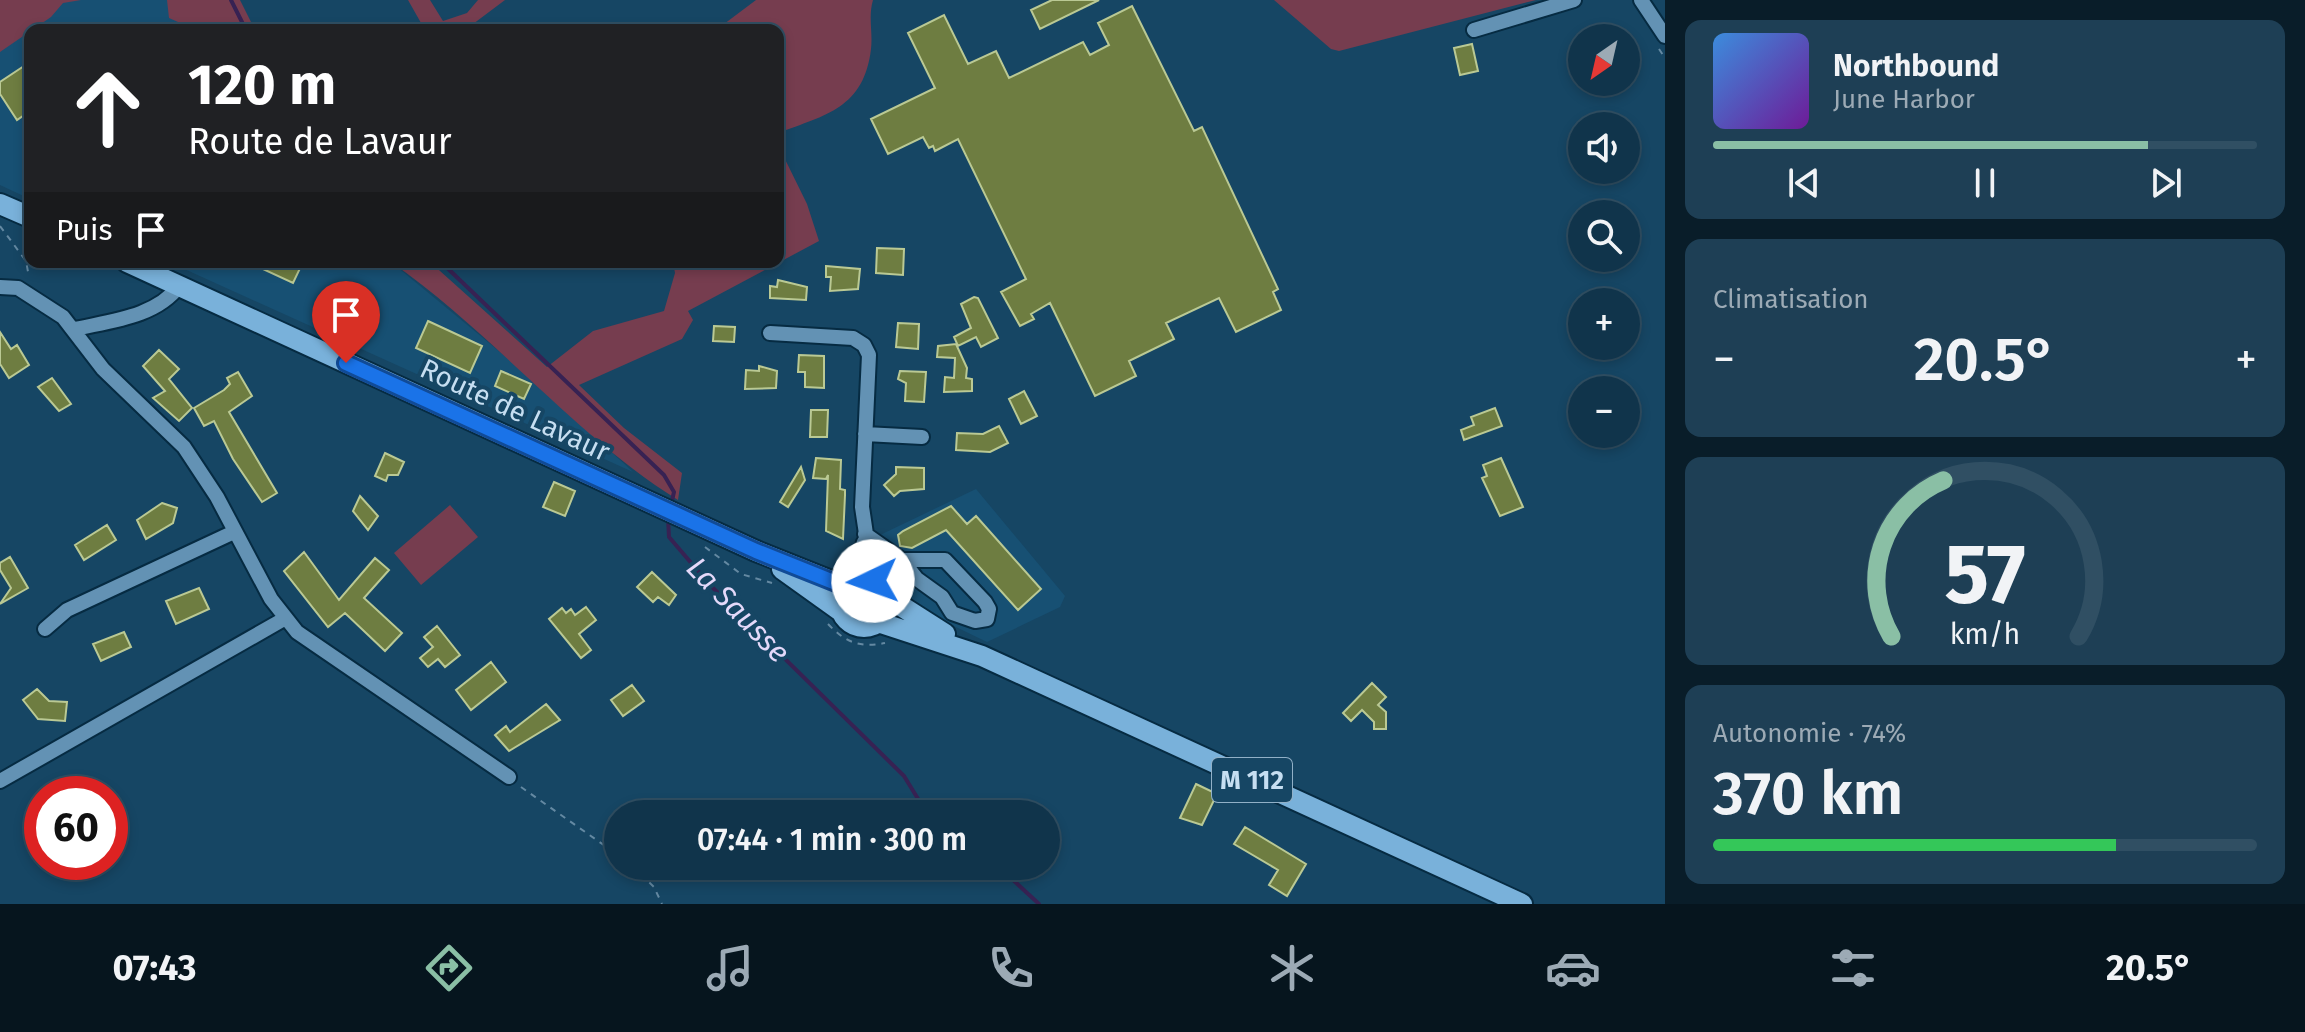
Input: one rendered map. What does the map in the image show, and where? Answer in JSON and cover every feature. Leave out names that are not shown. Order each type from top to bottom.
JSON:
[{"type":"main road","points":[[0,204],[24,214]]},
{"type":"main road","name":"Route de Lavaur","points":[[140,268],[756,551]]},
{"type":"main road","points":[[756,551],[849,584],[873,581],[887,597],[887,611],[878,622],[866,626],[855,624],[756,551]]},
{"type":"main road","points":[[842,612],[841,599],[849,584]]},
{"type":"main road","name":"M 112","points":[[887,597],[913,616],[982,656],[1522,904]]},
{"type":"main road","name":"M 112","points":[[878,622],[982,656]]},
{"type":"street","points":[[1474,30],[1574,0]]},
{"type":"street","points":[[1641,0],[1665,36]]},
{"type":"street","points":[[75,329],[129,317],[166,300],[179,286]]},
{"type":"street","points":[[0,287],[18,288],[29,294],[75,329],[103,369],[184,447],[209,482],[284,619],[315,647],[509,777]]},
{"type":"street","points":[[770,333],[853,338],[864,345],[869,355],[862,507],[873,581]]},
{"type":"street","points":[[865,434],[922,437]]},
{"type":"street","points":[[45,629],[67,610],[234,532]]},
{"type":"street","points":[[865,534],[902,560],[917,579],[942,597],[952,613],[975,621],[987,619],[989,609],[945,560],[902,560]]},
{"type":"street","points":[[849,584],[865,534]]},
{"type":"street","points":[[0,781],[284,619]]},
{"type":"path","points":[[0,226],[24,258]]},
{"type":"path","points":[[27,268],[29,294]]},
{"type":"path","points":[[696,542],[741,574]]},
{"type":"path","points":[[509,777],[604,845]]},
{"type":"path","points":[[647,880],[654,887],[662,904]]},
{"type":"shaded area","points":[[0,0],[81,0],[63,3],[41,24],[24,24],[24,36],[0,52]]},
{"type":"shaded area","points":[[38,0],[205,0],[216,24],[24,24],[24,196],[0,185],[0,24]]},
{"type":"shaded area","points":[[167,0],[240,0],[252,24],[177,24],[169,18]]},
{"type":"shaded area","points":[[408,0],[430,0],[443,21],[467,13],[478,0],[505,0],[473,24],[422,24]]},
{"type":"shaded area","points":[[756,0],[873,0],[871,49],[860,84],[840,106],[784,131],[784,24],[724,24]]},
{"type":"shaded area","points":[[1274,0],[1536,0],[1339,51],[1331,49]]},
{"type":"shaded area","points":[[784,157],[807,204],[819,241],[784,260]]},
{"type":"shaded area","points":[[182,268],[398,268],[535,381],[633,472]]},
{"type":"shaded area","points":[[399,268],[437,268],[547,367],[593,331],[664,311],[674,268],[768,268],[688,311],[693,320],[682,339],[579,385],[624,428],[682,473],[678,500],[603,445],[464,320]]},
{"type":"shaded area","points":[[976,489],[1065,596],[1060,607],[987,642],[900,600],[892,585],[879,573],[877,565],[878,536]]},
{"type":"shaded area","points":[[450,505],[478,537],[421,585],[394,553]]},
{"type":"building","points":[[1052,0],[1099,0],[1040,29],[1031,10]]},
{"type":"building","points":[[1132,6],[1194,131],[1202,127],[1278,289],[1273,292],[1281,310],[1236,332],[1219,298],[1166,323],[1174,339],[1129,361],[1136,376],[1095,396],[1050,303],[1031,314],[1034,319],[1020,326],[1001,292],[1026,279],[958,139],[935,151],[933,146],[929,148],[923,137],[888,154],[871,119],[935,88],[908,33],[944,15],[968,64],[996,51],[1009,78],[1083,42],[1090,55],[1109,45],[1098,23]]},
{"type":"building","points":[[1472,44],[1478,71],[1460,75],[1454,48]]},
{"type":"building","points":[[24,66],[24,115],[17,120],[0,94],[0,82]]},
{"type":"building","points":[[877,248],[904,249],[903,275],[876,273]]},
{"type":"building","points":[[826,266],[860,269],[858,289],[830,291],[831,277],[826,277]]},
{"type":"building","points":[[261,268],[300,268],[293,283]]},
{"type":"building","points":[[778,280],[807,287],[806,300],[770,298],[770,286],[777,287]]},
{"type":"building","points":[[978,298],[998,338],[981,347],[976,337],[958,346],[954,337],[971,328],[961,304]]},
{"type":"building","points":[[428,321],[482,346],[470,373],[416,348]]},
{"type":"building","points":[[898,323],[919,324],[918,349],[896,347]]},
{"type":"building","points":[[714,326],[735,327],[734,342],[713,341]]},
{"type":"building","points":[[0,332],[11,349],[17,345],[29,365],[9,378],[0,364]]},
{"type":"building","points":[[956,344],[967,368],[966,378],[972,379],[972,391],[944,392],[945,377],[954,378],[955,358],[937,357],[938,346]]},
{"type":"building","points":[[159,350],[179,369],[169,379],[192,408],[179,421],[153,398],[165,391],[143,366]]},
{"type":"building","points":[[799,355],[824,356],[824,388],[805,387],[805,372],[798,372]]},
{"type":"building","points":[[759,366],[777,371],[776,388],[745,389],[746,370],[759,371]]},
{"type":"building","points":[[501,371],[531,384],[524,399],[495,386]]},
{"type":"building","points":[[900,371],[926,372],[924,402],[905,401],[906,383],[898,379]]},
{"type":"building","points":[[238,372],[252,396],[229,412],[277,493],[262,502],[233,459],[214,421],[204,426],[194,408],[224,390],[230,384],[227,378]]},
{"type":"building","points":[[52,378],[71,404],[59,411],[38,387]]},
{"type":"building","points":[[1024,391],[1037,416],[1021,424],[1009,399]]},
{"type":"building","points":[[1495,408],[1502,426],[1464,440],[1461,430],[1474,425],[1471,417]]},
{"type":"building","points":[[811,410],[828,410],[827,437],[810,437]]},
{"type":"building","points":[[999,426],[1008,443],[990,452],[956,450],[957,433],[983,434]]},
{"type":"building","points":[[385,453],[404,462],[398,475],[388,475],[386,481],[375,476]]},
{"type":"building","points":[[816,458],[841,460],[840,489],[845,490],[843,539],[826,531],[828,475],[826,479],[813,478]]},
{"type":"building","points":[[1501,458],[1523,507],[1500,516],[1482,478],[1487,476],[1483,465]]},
{"type":"building","points":[[801,467],[805,480],[788,507],[780,502]]},
{"type":"building","points":[[896,467],[924,468],[924,489],[900,491],[894,496],[884,485],[896,474]]},
{"type":"building","points":[[554,482],[575,491],[565,516],[543,507]]},
{"type":"building","points":[[360,496],[378,516],[368,530],[353,511]]},
{"type":"building","points":[[162,503],[177,508],[173,523],[146,539],[137,520]]},
{"type":"building","points":[[951,506],[967,524],[976,516],[1041,589],[1018,610],[946,530],[912,548],[900,546],[898,535],[903,531]]},
{"type":"building","points":[[107,525],[116,540],[84,560],[75,545]]},
{"type":"building","points":[[304,552],[339,600],[375,558],[389,570],[364,598],[402,633],[385,651],[345,613],[328,627],[284,571]]},
{"type":"building","points":[[10,557],[28,588],[0,604],[11,588],[0,570],[0,563]]},
{"type":"building","points":[[652,572],[676,595],[669,605],[658,597],[653,602],[637,587]]},
{"type":"building","points":[[199,588],[209,609],[176,624],[166,601]]},
{"type":"building","points":[[586,607],[596,620],[579,634],[591,650],[581,658],[549,619],[562,608],[566,613],[571,609],[575,615]]},
{"type":"building","points":[[437,626],[460,655],[445,667],[438,659],[428,667],[420,658],[433,647],[424,637]]},
{"type":"building","points":[[124,632],[131,647],[101,661],[93,644]]},
{"type":"building","points":[[491,662],[506,682],[471,710],[456,690]]},
{"type":"building","points":[[1372,683],[1386,697],[1378,705],[1386,712],[1386,729],[1374,729],[1374,722],[1362,710],[1351,721],[1343,713]]},
{"type":"building","points":[[632,685],[644,701],[623,716],[611,700]]},
{"type":"building","points":[[37,689],[49,701],[67,702],[65,721],[38,719],[23,700]]},
{"type":"building","points":[[546,704],[560,720],[509,751],[495,735],[506,726],[510,732]]},
{"type":"building","points":[[1196,784],[1217,794],[1202,825],[1180,818]]},
{"type":"building","points":[[1245,827],[1306,864],[1287,896],[1269,885],[1278,870],[1234,844]]},
{"type":"waterway","name":"La Sausse","points":[[231,0],[243,24]]},
{"type":"waterway","name":"La Sausse","points":[[447,268],[664,475],[674,492],[671,505]]},
{"type":"waterway","name":"La Sausse","points":[[668,518],[669,537],[710,585],[904,776],[919,800]]},
{"type":"waterway","name":"La Sausse","points":[[1013,880],[1039,904]]},
{"type":"route","points":[[346,363],[756,551],[846,587],[859,579],[873,581]]}]
